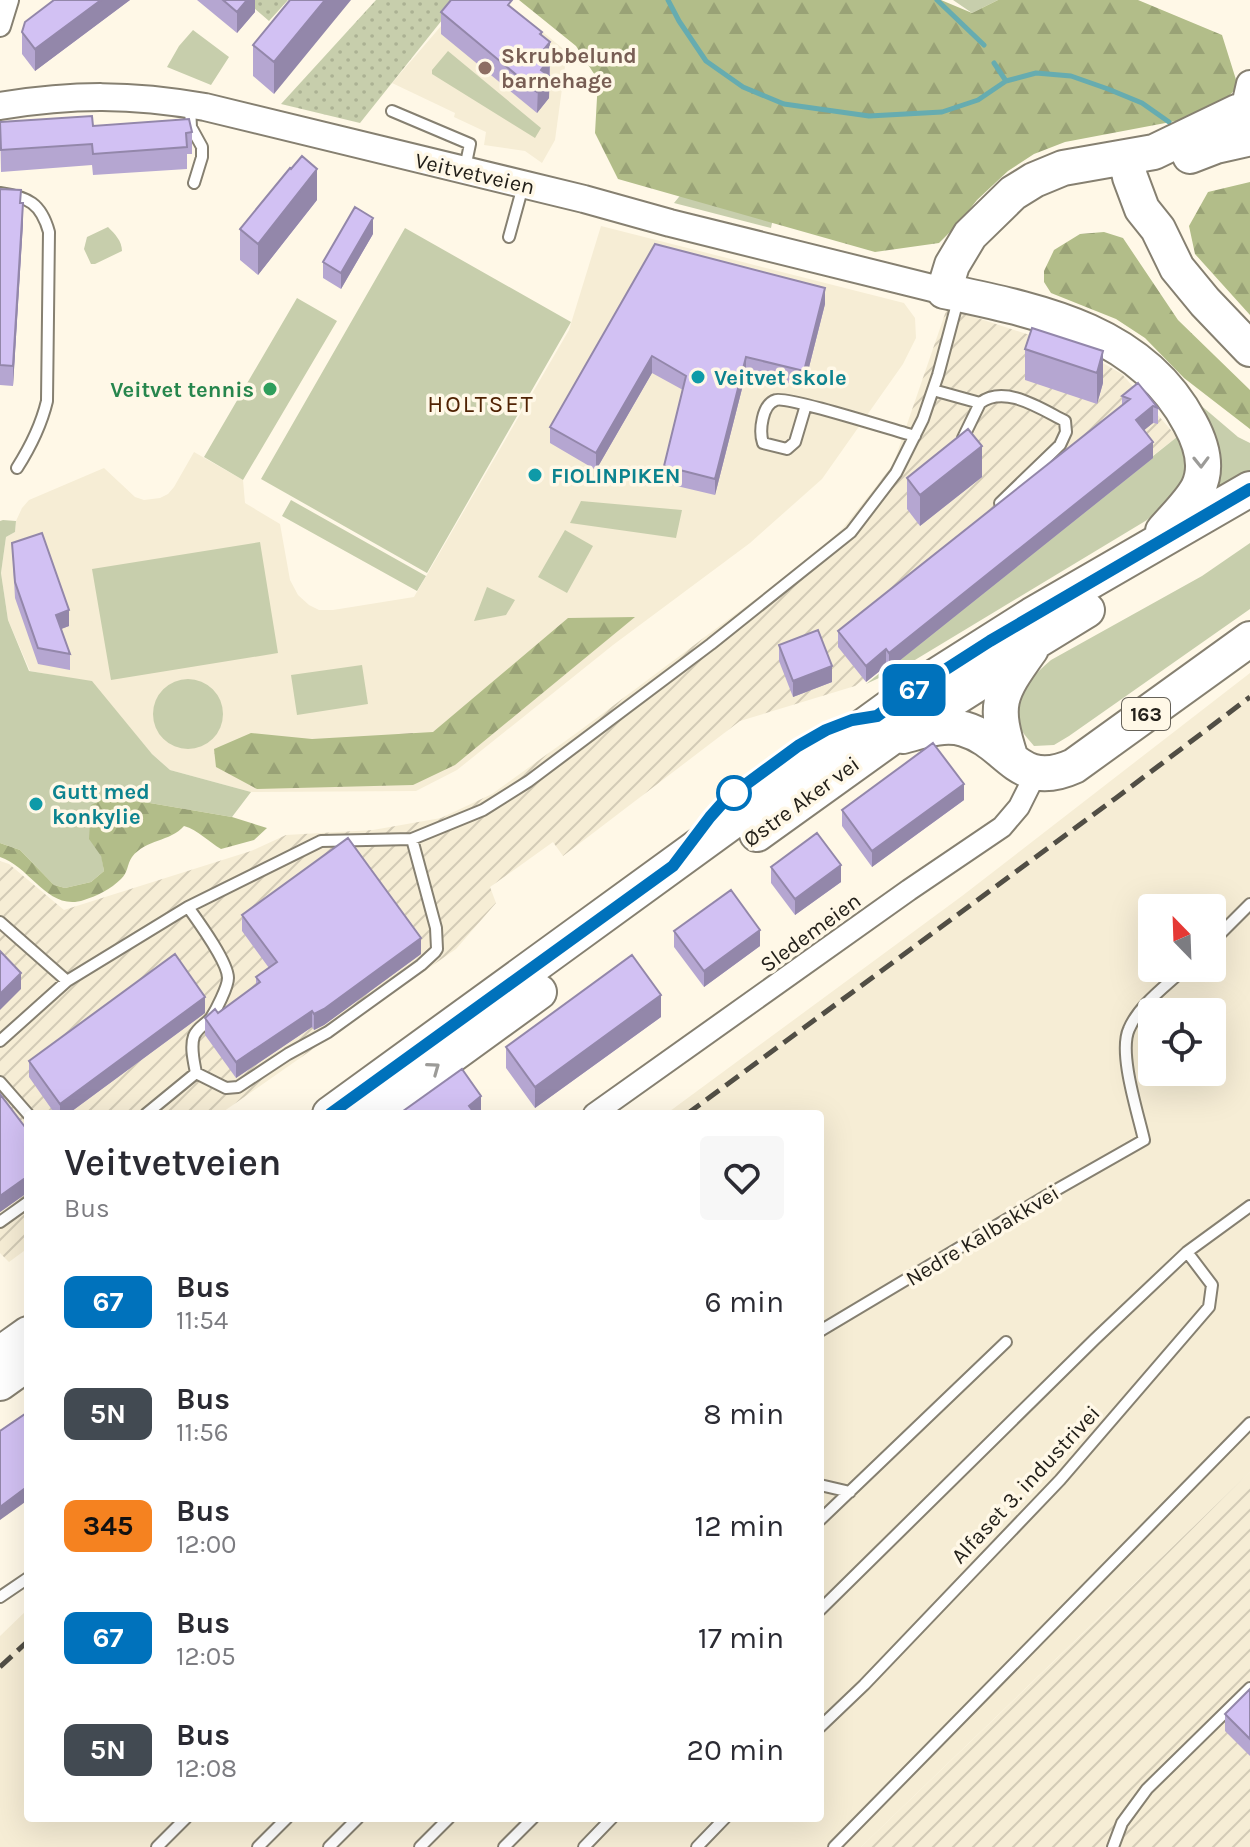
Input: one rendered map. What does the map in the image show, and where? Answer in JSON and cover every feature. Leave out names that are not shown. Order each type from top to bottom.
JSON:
[{"type":"highway","points":[[1148,548],[1198,487],[1204,466],[1194,429],[1171,392],[1134,358],[1088,330],[1046,315],[957,294],[975,267],[994,213],[1013,193],[1052,171],[1144,154],[1247,111]]},
{"type":"highway","points":[[1144,154],[1130,177],[1142,209],[1158,229],[1169,255],[1188,283],[1250,349]]},
{"type":"highway","name":"Østre Aker vei","points":[[376,1110],[882,728],[912,691],[1000,634],[1250,489]]},
{"type":"highway","name":"Østre Aker vei","points":[[336,1110],[673,866],[882,728],[963,686],[1250,516]]},
{"type":"highway","points":[[1023,766],[1000,722],[1001,703],[1011,679],[1039,639]]},
{"type":"highway","name":"163","points":[[1023,766],[1053,773],[1074,766],[1250,639]]},
{"type":"highway","points":[[882,728],[964,729],[1023,766]]},
{"type":"highway","points":[[0,1354],[24,1337]]},
{"type":"highway","points":[[0,1383],[24,1366]]},
{"type":"street","points":[[0,26],[8,0]]},
{"type":"street","name":"Veitvetveien","points":[[0,106],[90,96],[134,97],[190,105],[465,170],[957,294]]},
{"type":"street","name":"Sledemeien","points":[[600,1110],[1002,827],[1019,807],[1023,766]]},
{"type":"lane","points":[[190,105],[191,127],[202,147],[194,183]]},
{"type":"lane","points":[[392,111],[470,144],[465,170]]},
{"type":"lane","points":[[509,237],[523,185]]},
{"type":"lane","points":[[0,193],[20,196],[32,202],[46,220],[49,232],[47,401],[36,437],[17,468]]},
{"type":"lane","points":[[0,1041],[67,981],[188,907],[321,841],[412,839],[483,810],[529,781],[722,635],[851,532],[896,473],[923,419],[933,390],[957,294]]},
{"type":"lane","points":[[933,390],[980,403]]},
{"type":"lane","points":[[954,453],[980,403],[990,397],[999,395],[1018,399],[1065,421],[1066,432],[1060,445],[990,511]]},
{"type":"lane","points":[[806,405],[795,442],[787,449],[763,443],[760,436],[766,407],[781,398],[806,405],[915,436]]},
{"type":"lane","points":[[933,729],[960,708],[1011,679]]},
{"type":"lane","points":[[196,1073],[226,1088],[238,1087],[328,1032],[435,952],[436,928],[412,839]]},
{"type":"lane","points":[[1226,928],[1250,904]]},
{"type":"lane","points":[[188,907],[222,961],[228,977],[210,1019],[194,1037],[192,1046],[196,1073]]},
{"type":"lane","points":[[0,922],[67,981]]},
{"type":"lane","name":"Nedre Kalbakkvei","points":[[824,1329],[1144,1140],[1124,1046],[1128,1029],[1138,1014],[1171,982]]},
{"type":"lane","points":[[151,1110],[196,1073]]},
{"type":"lane","points":[[0,1082],[24,1110]]},
{"type":"lane","points":[[0,1222],[24,1205]]},
{"type":"lane","points":[[824,1606],[1187,1252],[1250,1206]]},
{"type":"lane","name":"Alfaset 3. industrivei","points":[[824,1723],[1060,1480],[1209,1307],[1212,1285],[1187,1252]]},
{"type":"lane","points":[[824,1516],[1006,1342]]},
{"type":"lane","points":[[834,1847],[1250,1423]]},
{"type":"lane","points":[[824,1486],[850,1492]]},
{"type":"lane","points":[[0,1597],[24,1581]]},
{"type":"lane","points":[[1113,1847],[1122,1823],[1147,1789],[1250,1688]]},
{"type":"lane","points":[[157,1847],[182,1822]]},
{"type":"lane","points":[[258,1847],[283,1822]]},
{"type":"lane","points":[[329,1847],[354,1822]]},
{"type":"lane","points":[[420,1847],[445,1822]]},
{"type":"lane","points":[[504,1847],[529,1822]]},
{"type":"lane","points":[[584,1847],[608,1822]]},
{"type":"lane","points":[[697,1847],[721,1822]]},
{"type":"shaded area","name":"Skrubbelund barnehage","points":[[504,0],[567,52],[555,140],[542,163],[525,151],[484,145],[486,132],[454,117],[455,113],[392,83],[460,4]]},
{"type":"shaded area","points":[[601,226],[904,303],[915,318],[916,338],[903,364],[822,479],[750,543],[613,645],[457,770],[416,791],[251,792],[170,770],[151,753],[92,682],[30,671],[8,620],[1,573],[6,537],[15,532],[16,521],[29,500],[104,468],[135,497],[144,500],[160,498],[174,487],[194,452],[243,480],[245,503],[280,524],[290,580],[298,595],[309,605],[319,610],[333,610],[414,597],[569,330]]},
{"type":"shaded area","points":[[947,308],[1085,353],[1122,374],[1177,437],[855,686],[740,721],[563,856],[553,842],[490,887],[496,903],[456,949],[226,1110],[24,1110],[24,1251],[9,1262],[0,1253],[0,861],[9,864],[64,910],[251,851],[286,835],[373,830],[441,818],[492,794],[809,559],[843,528],[893,465]]},
{"type":"shaded area","points":[[1250,673],[1250,1472],[861,1847],[0,1847],[0,1636],[24,1613],[24,1822],[824,1822],[824,1110],[671,1110],[962,896]]},
{"type":"shaded area","points":[[1250,1472],[1250,1847],[861,1847],[1100,1617]]},
{"type":"green space","points":[[245,0],[288,0],[269,21]]},
{"type":"green space","points":[[376,0],[455,0],[360,123],[281,104]]},
{"type":"green space","points":[[519,0],[941,0],[972,13],[998,0],[1138,0],[1222,35],[1238,86],[1213,114],[1065,142],[1034,154],[1008,171],[977,200],[939,243],[875,252],[618,179],[595,133],[598,80],[576,46]]},
{"type":"green space","points":[[953,0],[998,0],[972,13]]},
{"type":"green space","points":[[193,30],[229,57],[211,85],[167,67]]},
{"type":"green space","points":[[448,51],[541,128],[535,138],[432,74]]},
{"type":"green space","points":[[1250,182],[1250,315],[1195,254],[1189,226],[1208,192]]},
{"type":"green space","points":[[683,192],[776,203],[771,228],[674,203]]},
{"type":"green space","points":[[108,227],[116,235],[122,251],[91,264],[84,249],[87,237]]},
{"type":"green space","points":[[405,228],[571,322],[427,573],[261,479]]},
{"type":"green space","points":[[1104,232],[1123,238],[1178,320],[1250,390],[1250,429],[1184,378],[1145,338],[1116,319],[1051,293],[1044,282],[1044,271],[1054,250],[1080,234]]},
{"type":"green space","name":"Veitvet tennis","points":[[297,298],[337,321],[243,480],[204,457]]},
{"type":"green space","points":[[1191,397],[1238,437],[1250,443],[1250,476],[1189,512]]},
{"type":"green space","points":[[1177,437],[1186,451],[1188,474],[1171,499],[1147,520],[905,666],[866,684]]},
{"type":"green space","points":[[291,500],[426,576],[417,591],[282,516]]},
{"type":"green space","points":[[581,501],[682,510],[676,538],[570,523]]},
{"type":"green space","points":[[0,521],[16,521],[15,532],[6,537],[1,573],[8,620],[29,671],[92,681],[152,754],[170,770],[251,792],[232,817],[144,802],[104,799],[101,853],[104,871],[91,882],[65,888],[54,885],[20,850],[0,843]]},
{"type":"green space","points":[[565,530],[593,546],[567,593],[538,577]]},
{"type":"green space","points":[[260,542],[278,653],[111,680],[92,569]]},
{"type":"green space","points":[[1250,543],[1250,609],[1069,736],[1054,745],[1034,746],[1022,731],[1017,711],[1029,682],[1051,660],[1202,576]]},
{"type":"green space","points":[[487,587],[515,600],[506,615],[474,621]]},
{"type":"green space","points":[[635,617],[455,765],[413,785],[257,789],[216,767],[214,749],[251,733],[312,739],[433,732],[568,618]]},
{"type":"green space","points":[[362,665],[368,704],[297,715],[291,675]]},
{"type":"green space","points":[[188,679],[213,689],[223,714],[213,739],[188,749],[163,739],[153,714],[163,689]]},
{"type":"green space","points":[[104,799],[144,802],[232,817],[267,828],[254,840],[221,849],[184,826],[138,851],[117,883],[89,898],[71,902],[50,894],[11,862],[0,857],[0,843],[20,850],[54,885],[65,888],[91,882],[104,871],[101,856],[89,839],[91,805]]},
{"type":"building","points":[[54,0],[101,0],[35,49],[22,32],[25,22]]},
{"type":"building","points":[[223,0],[247,0],[237,12]]},
{"type":"building","points":[[290,0],[325,0],[274,62],[253,45]]},
{"type":"building","points":[[451,0],[512,0],[508,5],[542,32],[540,34],[550,42],[541,53],[549,59],[541,70],[549,76],[537,92],[441,12]]},
{"type":"building","points":[[92,116],[93,126],[189,119],[192,132],[186,133],[187,147],[93,154],[92,144],[1,150],[0,122]]},
{"type":"building","points":[[302,156],[317,169],[258,244],[240,229]]},
{"type":"building","points":[[0,189],[21,190],[20,203],[23,203],[13,366],[0,365]]},
{"type":"building","points":[[355,207],[373,218],[341,273],[323,262]]},
{"type":"building","name":"Veitvet skole","points":[[655,244],[825,288],[804,371],[746,357],[715,479],[664,466],[686,376],[652,356],[596,453],[550,427]]},
{"type":"building","points":[[1032,328],[1103,351],[1097,373],[1025,349]]},
{"type":"building","points":[[1138,383],[1158,408],[1153,406],[1136,420],[1153,442],[889,653],[886,649],[866,666],[838,631],[1130,399],[1122,396]]},
{"type":"building","points":[[968,429],[982,446],[920,495],[907,478]]},
{"type":"building","points":[[42,533],[69,610],[56,615],[70,654],[38,648],[15,582],[12,543]]},
{"type":"building","points":[[818,630],[832,666],[793,681],[779,645]]},
{"type":"building","points":[[933,743],[964,784],[872,851],[842,810]]},
{"type":"building","points":[[817,833],[841,865],[795,899],[771,867]]},
{"type":"building","points":[[348,838],[421,938],[324,1009],[314,1014],[312,1011],[236,1062],[205,1018],[215,1009],[218,1013],[260,982],[256,977],[277,962],[242,915]]},
{"type":"building","points":[[731,890],[760,930],[704,971],[674,931]]},
{"type":"building","points":[[0,951],[21,973],[0,994]]},
{"type":"building","points":[[175,954],[205,997],[60,1104],[29,1061]]},
{"type":"building","points":[[632,955],[661,995],[535,1087],[506,1047]]},
{"type":"building","points":[[462,1069],[481,1096],[469,1106],[472,1110],[405,1110]]},
{"type":"building","points":[[0,1094],[24,1126],[24,1179],[0,1196]]},
{"type":"building","points":[[24,1415],[24,1489],[0,1507],[0,1431]]},
{"type":"building","points":[[1250,1689],[1250,1739],[1225,1714]]},
{"type":"waterway","points":[[668,0],[706,61],[743,87],[784,104],[869,116],[942,112],[978,100],[1006,81],[1036,73],[1071,76],[1108,89],[1142,103],[1169,122]]},
{"type":"waterway","points":[[937,0],[984,45]]},
{"type":"waterway","points":[[994,63],[1006,81]]},
{"type":"railway","points":[[692,1110],[1250,697]]},
{"type":"railway","points":[[0,1667],[24,1645]]},
{"type":"bus line","name":"67","points":[[336,1110],[673,866],[726,799],[798,746],[852,720],[877,716],[1032,615],[1250,489]]},
{"type":"place","name":"Skrubbelund barnehage","points":[[485,68]]},
{"type":"place","name":"Veitvet skole","points":[[698,377]]},
{"type":"place","name":"Veitvet tennis","points":[[270,389]]},
{"type":"place","name":"FIOLINPIKEN","points":[[535,475]]},
{"type":"place","name":"Gutt med konkylie","points":[[36,804]]},
{"type":"district","name":"HOLTSET","points":[[481,404]]}]
